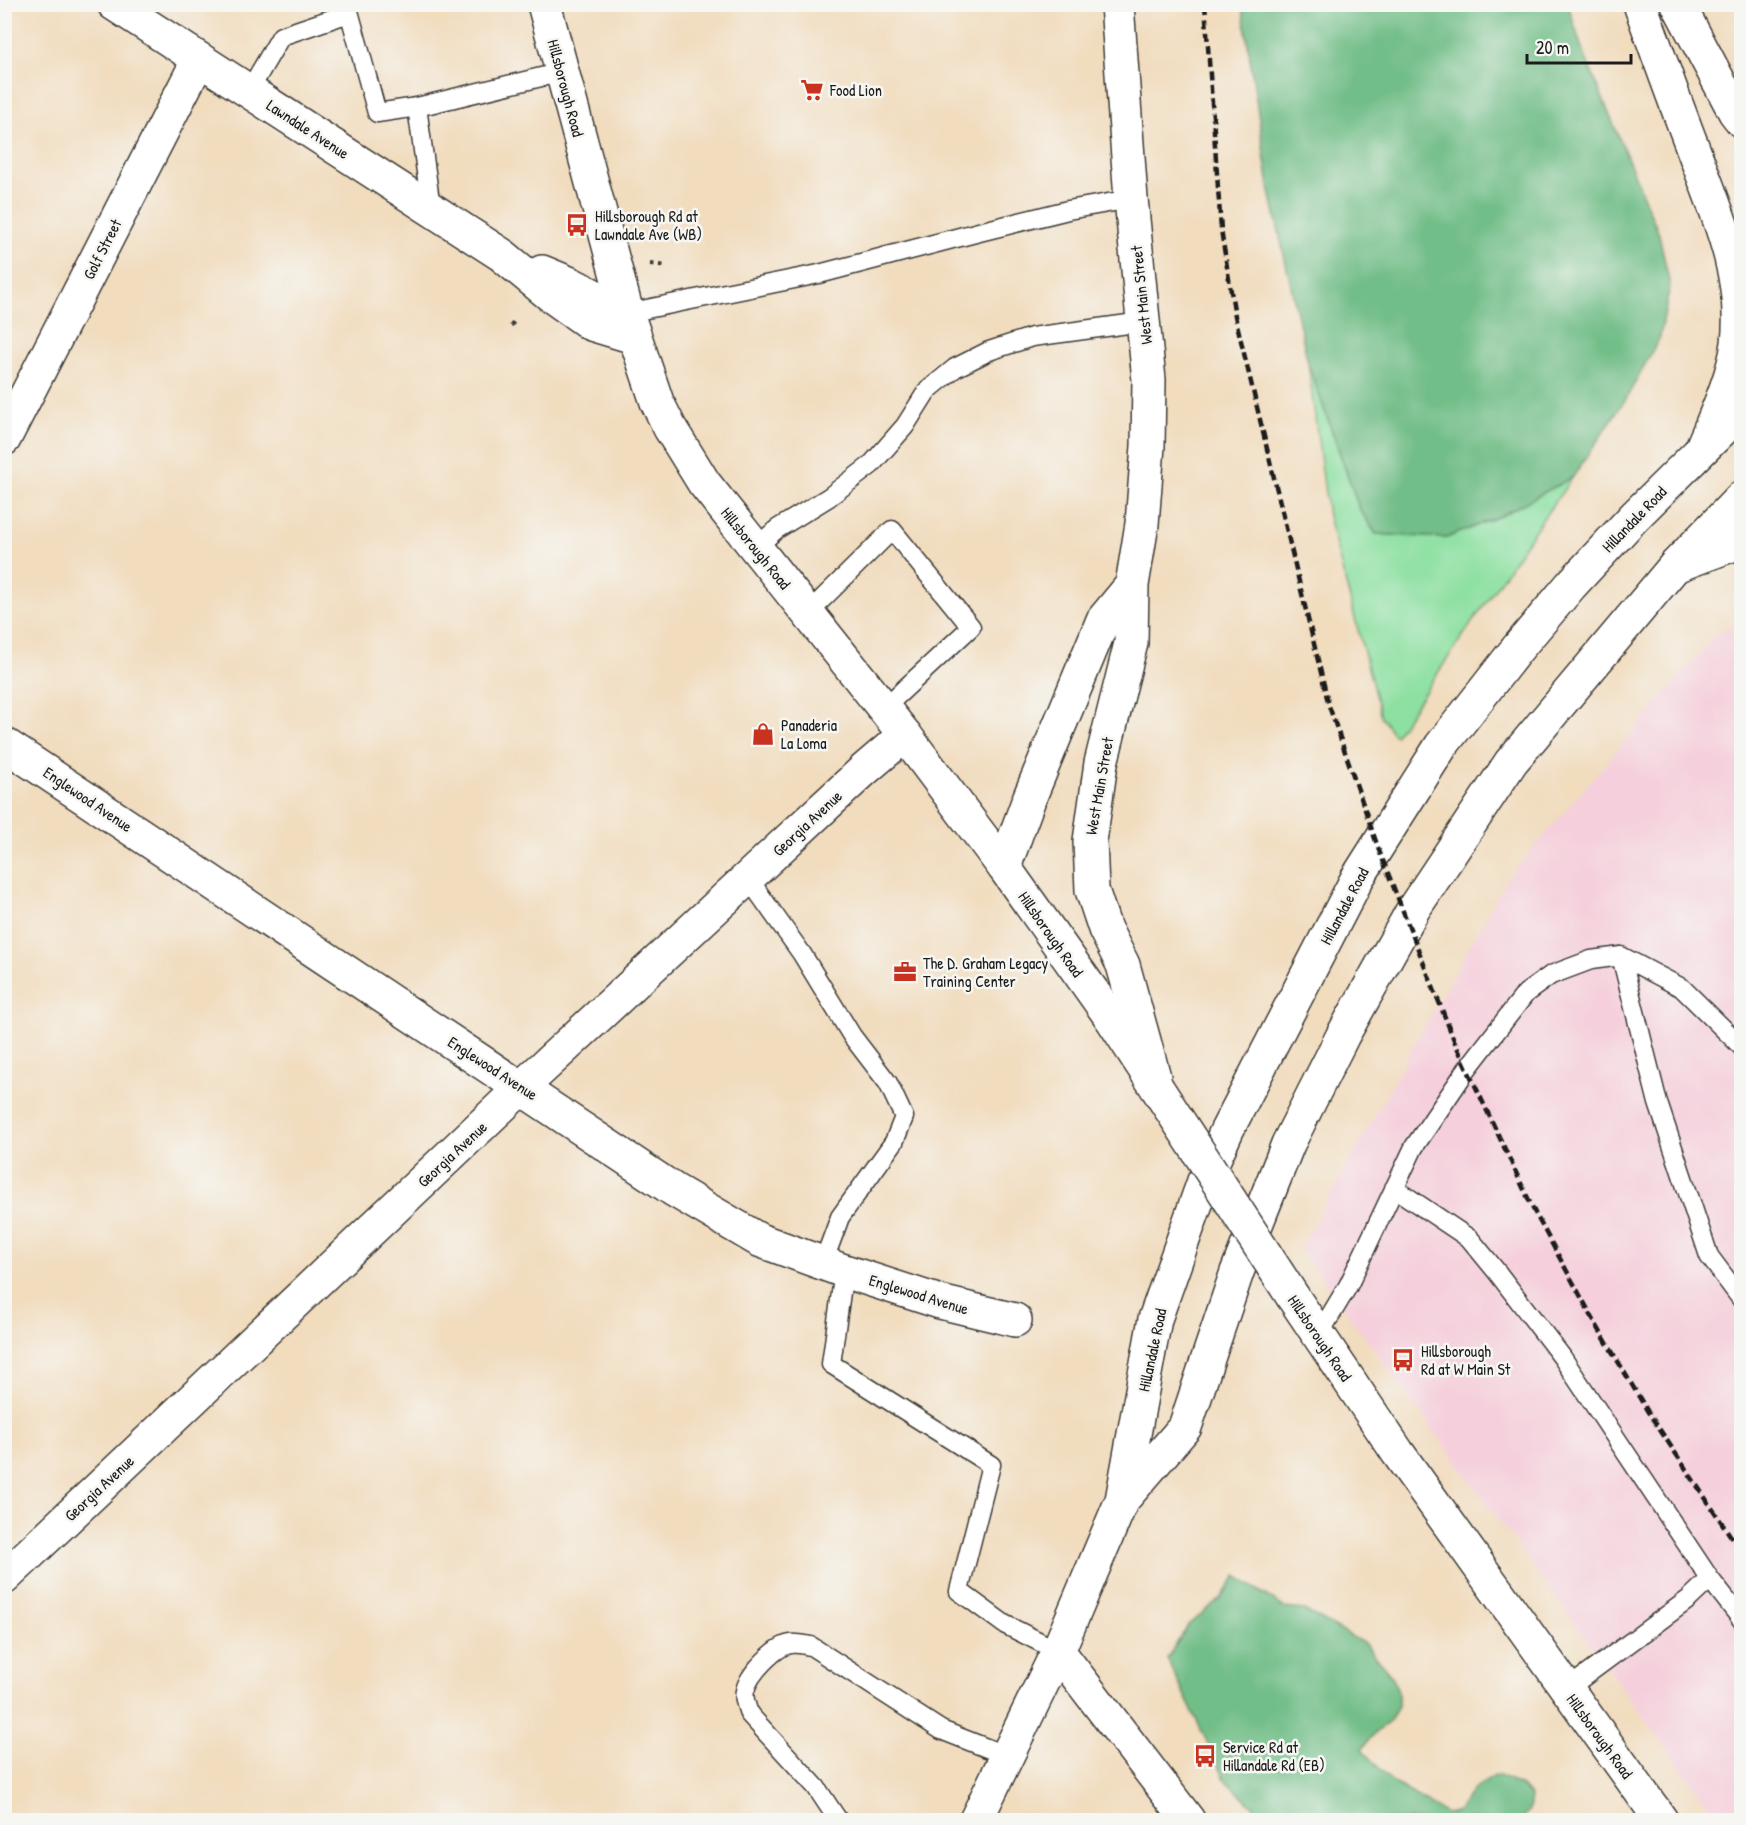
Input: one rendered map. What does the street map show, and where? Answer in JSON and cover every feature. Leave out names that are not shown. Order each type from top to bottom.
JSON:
[{"type":"main road","name":"Lawndale Avenue","points":[[114,4],[502,255],[571,284],[630,325]]},
{"type":"main road","name":"Hillsborough Road","points":[[544,4],[630,325],[657,402],[688,458],[755,548],[884,709],[1004,867],[1112,1019],[1318,1336],[1398,1453],[1661,1821]]},
{"type":"main road","name":"West Main Street","points":[[1117,4],[1131,199],[1149,380],[1148,446],[1142,524],[1132,585],[1131,643],[1101,763],[1090,841],[1092,890],[1105,929],[1123,965],[1157,1088]]},
{"type":"main road","points":[[1640,4],[1729,245],[1737,291],[1736,354],[1720,406],[1701,450]]},
{"type":"main road","points":[[1678,4],[1735,112],[1742,121]]},
{"type":"main road","name":"Golf Street","points":[[4,439],[199,59]]},
{"type":"main road","name":"Hillandale Road","points":[[975,1821],[1058,1651],[1122,1500],[1155,1319],[1204,1181],[1227,1130],[1358,877],[1441,746],[1517,649],[1603,550],[1742,410]]},
{"type":"main road","name":"Hillandale Road","points":[[1122,1500],[1185,1426],[1237,1272],[1288,1144],[1343,1035],[1414,908],[1510,762],[1675,566],[1742,497]]},
{"type":"main road","points":[[1675,566],[1742,541]]},
{"type":"main road","points":[[1004,867],[1103,620],[1132,585]]},
{"type":"main road","name":"Georgia Avenue","points":[[4,1578],[522,1088],[904,735]]},
{"type":"main road","name":"Englewood Avenue","points":[[4,744],[674,1190],[759,1240],[940,1302],[1015,1320]]},
{"type":"main road","points":[[1058,1651],[1188,1821]]},
{"type":"lane","points":[[249,91],[281,36],[348,9],[377,113],[417,107],[562,72]]},
{"type":"lane","points":[[417,107],[430,208]]},
{"type":"lane","points":[[630,325],[979,231],[1068,210],[1131,199]]},
{"type":"lane","points":[[755,548],[777,529],[829,497],[871,465],[905,426],[927,391],[954,368],[989,351],[1032,337],[1143,322]]},
{"type":"lane","points":[[808,613],[892,530],[971,627],[884,709]]},
{"type":"lane","points":[[748,878],[802,954],[852,1036],[888,1083],[904,1117],[894,1142],[840,1217],[833,1267],[831,1364],[991,1466],[959,1591],[1004,1624],[1058,1651]]},
{"type":"lane","points":[[1621,956],[1658,1103],[1709,1256],[1742,1300]]},
{"type":"lane","points":[[1318,1336],[1348,1287],[1414,1147],[1467,1069],[1526,993],[1551,975],[1591,960],[1621,956],[1682,988],[1742,1047]]},
{"type":"lane","points":[[1394,1188],[1470,1239],[1497,1272],[1562,1357],[1710,1580],[1742,1620]]},
{"type":"lane","points":[[1567,1689],[1689,1599],[1710,1580]]},
{"type":"lane","points":[[838,1821],[816,1787],[749,1714],[745,1702],[745,1690],[751,1677],[764,1660],[790,1644],[810,1646],[941,1730],[1007,1756]]},
{"type":"path","points":[[650,264],[667,266]]},
{"type":"path","points":[[511,326],[514,321]]},
{"type":"shaded area","points":[[1741,621],[1741,1820],[1719,1820],[1300,1249],[1507,879],[1716,634]]},
{"type":"green space","points":[[1242,5],[1568,5],[1581,46],[1659,234],[1670,286],[1660,337],[1627,397],[1573,477],[1500,516],[1446,538],[1376,534],[1359,508],[1308,363],[1269,187]]},
{"type":"green space","points":[[1308,363],[1359,508],[1376,534],[1446,538],[1500,516],[1573,477],[1395,736],[1381,717],[1328,516]]},
{"type":"green space","points":[[1236,1576],[1285,1608],[1304,1610],[1365,1644],[1392,1676],[1398,1692],[1398,1706],[1390,1721],[1369,1739],[1362,1750],[1391,1781],[1446,1814],[1458,1811],[1474,1789],[1496,1775],[1522,1786],[1531,1796],[1529,1810],[1522,1820],[1268,1820],[1226,1781],[1167,1659],[1188,1625],[1221,1598]]},
{"type":"railway","points":[[1205,4],[1221,230],[1235,316],[1329,706],[1380,853],[1456,1045],[1535,1213],[1597,1326],[1648,1412],[1742,1553]]},
{"type":"place","name":"Food Lion","points":[[812,90]]},
{"type":"place","name":"Hillsborough Rd at Lawndale Ave (WB)","points":[[577,225]]},
{"type":"place","name":"Panaderia La Loma","points":[[763,734]]},
{"type":"place","name":"The D. Graham Legacy Training Center","points":[[905,972]]},
{"type":"place","name":"Hillsborough Rd at W Main St","points":[[1403,1360]]},
{"type":"place","name":"Service Rd at Hillandale Rd (EB)","points":[[1205,1756]]}]
